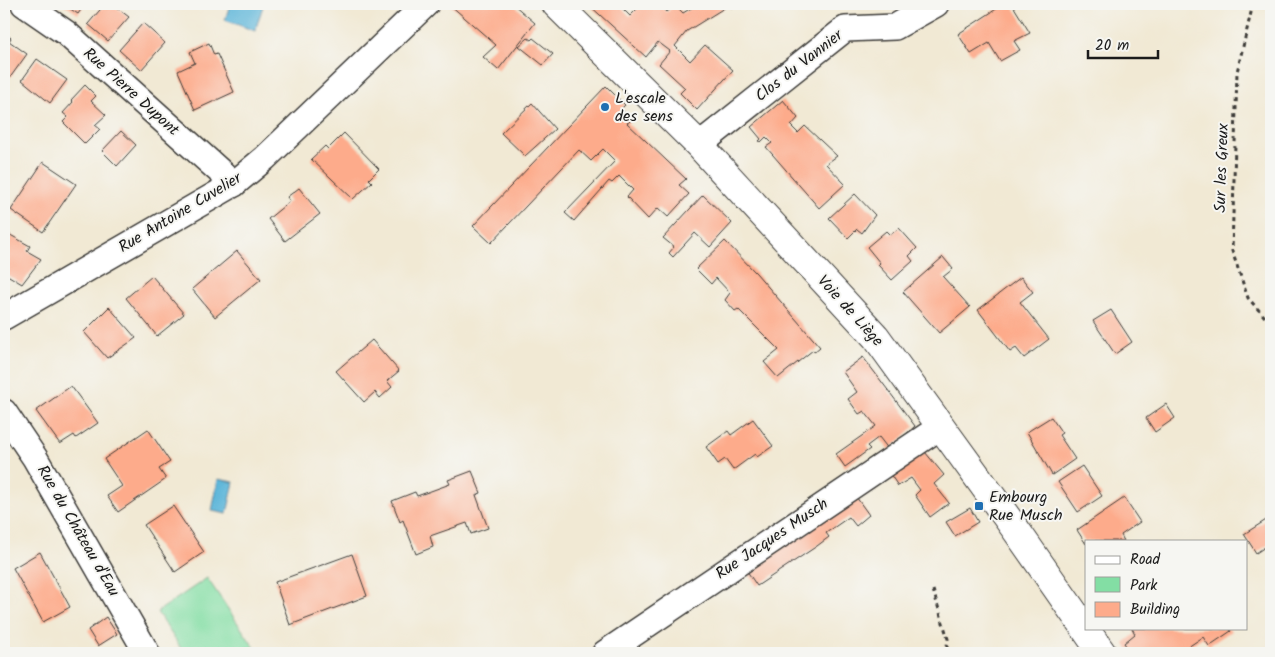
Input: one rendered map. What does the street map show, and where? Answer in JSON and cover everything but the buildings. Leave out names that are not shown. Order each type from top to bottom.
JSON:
[{"type":"street","name":"Rue Pierre Dupont","points":[[24,4],[66,34],[234,184]]},
{"type":"street","name":"Rue Antoine Cuvelier","points":[[4,317],[234,184],[265,158],[426,4]]},
{"type":"street","name":"Voie de Liège","points":[[556,4],[700,145],[876,337],[1085,629]]},
{"type":"street","name":"Clos du Vannier","points":[[700,145],[845,29],[896,27],[936,4]]},
{"type":"street","name":"Rue du Château d'Eau","points":[[4,412],[35,458],[147,653]]},
{"type":"street","name":"Rue Jacques Musch","points":[[605,653],[940,427]]},
{"type":"street","name":"Voie de Liège","points":[[1086,630],[1102,653]]},
{"type":"path","name":"Sur les Greux","points":[[1253,4],[1238,72],[1232,251],[1248,298],[1271,324]]},
{"type":"path","points":[[933,590],[948,639],[946,653]]},
{"type":"green space","points":[[207,578],[258,653],[184,653],[157,612]]},
{"type":"water","points":[[230,4],[256,4],[263,6],[255,31],[225,20]]},
{"type":"water","points":[[218,479],[234,482],[227,514],[212,511]]},
{"type":"place","name":"L'escale des sens","points":[[605,107]]},
{"type":"place","name":"Embourg Rue Musch","points":[[979,506]]}]
